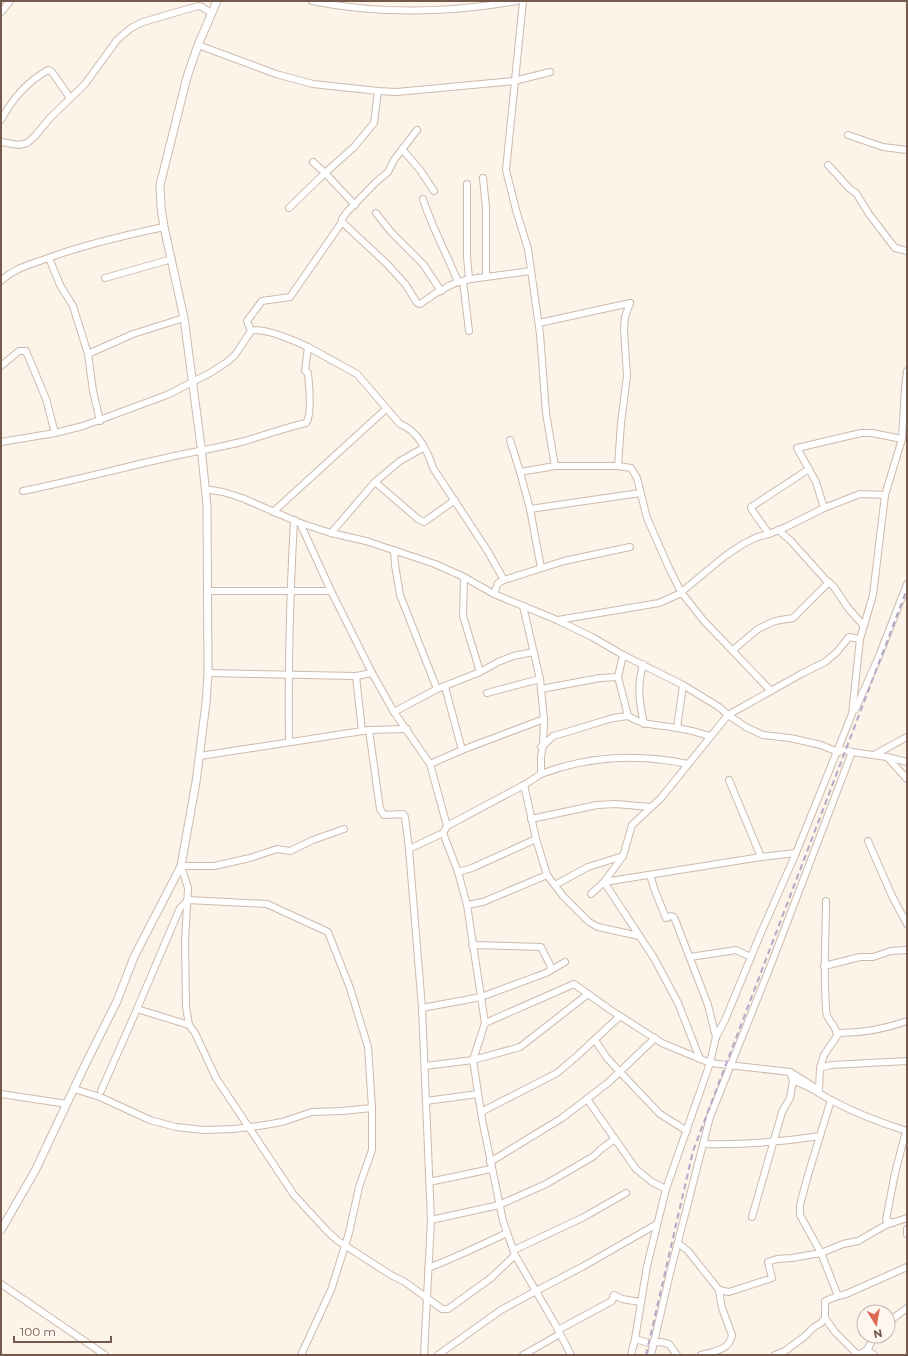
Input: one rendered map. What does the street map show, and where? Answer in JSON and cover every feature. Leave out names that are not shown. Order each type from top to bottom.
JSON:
[{"type":"street","points":[[1,12],[10,1]]},
{"type":"street","points":[[1,1230],[35,1171],[117,1001],[134,957],[181,866],[200,756],[206,703],[208,673],[208,549],[202,452],[193,381],[184,318],[164,227],[160,184],[187,77],[198,45],[217,1]]},
{"type":"street","points":[[312,1],[330,5],[402,12],[474,8],[517,1]]},
{"type":"street","points":[[523,1],[514,81],[507,173],[528,249],[532,271],[539,324],[546,413],[555,466]]},
{"type":"street","points":[[1,142],[19,145],[27,143],[35,136],[50,118],[85,84],[117,40],[131,28],[143,22],[194,7],[202,7],[212,14]]},
{"type":"street","points":[[198,45],[276,74],[306,82],[327,86],[378,91],[397,92],[514,81],[550,72]]},
{"type":"street","points":[[1,120],[6,110],[25,86],[48,70],[52,72],[70,98]]},
{"type":"street","points":[[289,208],[354,147],[374,123],[378,91]]},
{"type":"street","points":[[251,331],[247,321],[262,301],[290,297],[342,222],[342,219],[347,212],[376,182],[388,172],[394,160],[417,130]]},
{"type":"street","points":[[848,135],[883,147],[907,150]]},
{"type":"street","points":[[402,149],[420,170],[434,191]]},
{"type":"street","points":[[313,162],[355,205]]},
{"type":"street","points":[[828,165],[850,189],[856,193],[869,214],[895,248],[907,251]]},
{"type":"street","points":[[483,178],[486,208],[486,277]]},
{"type":"street","points":[[466,184],[467,256],[463,281],[469,332]]},
{"type":"street","points":[[422,199],[431,225],[449,259],[463,281]]},
{"type":"street","points":[[376,213],[391,232],[423,264],[441,291]]},
{"type":"street","points":[[342,222],[387,264],[406,284],[417,303],[420,304],[439,290],[441,291],[463,281],[532,271]]},
{"type":"street","points":[[1,281],[8,274],[31,263],[49,258],[68,250],[164,227]]},
{"type":"street","points":[[49,258],[60,285],[72,306],[88,354],[93,391],[100,421]]},
{"type":"street","points":[[105,278],[172,259]]},
{"type":"street","points":[[539,324],[630,303],[624,323],[627,376],[621,423],[618,466]]},
{"type":"street","points":[[88,354],[133,334],[184,318]]},
{"type":"street","points":[[1,442],[55,433],[100,421],[167,395],[210,373],[227,362],[235,355],[251,331],[257,329],[281,336],[308,347],[358,374],[400,424],[408,427],[415,434],[431,461],[433,468],[487,550],[504,580]]},
{"type":"street","points":[[23,491],[159,459],[202,452],[306,423],[309,419],[310,393],[308,373],[305,371],[308,347]]},
{"type":"street","points":[[1,366],[19,351],[26,351],[46,399],[55,433]]},
{"type":"street","points":[[850,722],[854,707],[856,666],[860,639],[873,595],[885,495],[902,439],[907,371]]},
{"type":"street","points":[[273,512],[386,409]]},
{"type":"street","points":[[824,508],[816,482],[797,448],[861,433],[872,433],[902,439]]},
{"type":"street","points":[[510,440],[530,509],[541,568]]},
{"type":"street","points":[[331,533],[375,482],[400,461],[424,448]]},
{"type":"street","points":[[520,472],[555,466],[618,466],[632,468],[637,478],[647,518],[681,592],[704,621],[771,691]]},
{"type":"street","points":[[769,534],[751,507],[809,469]]},
{"type":"street","points":[[375,482],[424,522],[455,500]]},
{"type":"street","points":[[205,489],[223,492],[242,498],[297,522],[331,533],[366,541],[435,564],[464,577],[494,594],[592,636],[623,655],[683,685],[719,707],[746,727],[763,736],[790,738],[821,745],[838,752],[845,750],[907,762]]},
{"type":"street","points":[[530,509],[640,493]]},
{"type":"street","points":[[557,620],[659,603],[681,592],[724,556],[757,537],[786,527],[824,508],[860,494],[885,495]]},
{"type":"street","points":[[289,742],[288,675],[290,591],[297,522]]},
{"type":"street","points":[[297,522],[372,673],[394,712],[430,764],[447,826],[444,833],[409,849]]},
{"type":"street","points":[[778,530],[790,540],[830,582],[848,608],[864,626]]},
{"type":"street","points":[[494,594],[498,583],[504,580],[564,561],[630,547]]},
{"type":"street","points":[[394,550],[400,595],[437,689]]},
{"type":"street","points":[[464,577],[463,616],[480,672]]},
{"type":"street","points":[[733,650],[758,630],[775,621],[793,618],[830,582]]},
{"type":"street","points":[[631,1355],[647,1266],[666,1189],[710,1063],[716,1036],[725,1020],[796,853],[879,656],[907,584]]},
{"type":"street","points":[[208,591],[331,592]]},
{"type":"street","points":[[523,606],[540,678],[544,718],[541,774]]},
{"type":"street","points":[[591,894],[604,882],[623,856],[632,825],[661,798],[728,715],[825,662],[837,652],[850,637],[860,639]]},
{"type":"street","points":[[394,712],[437,689],[480,672],[498,662],[513,656],[534,652]]},
{"type":"street","points":[[623,655],[618,677],[628,716],[634,721],[644,724],[677,728],[710,736]]},
{"type":"street","points":[[643,664],[639,678],[639,699],[644,724]]},
{"type":"street","points":[[208,673],[356,676],[372,673]]},
{"type":"street","points":[[356,676],[362,731]]},
{"type":"street","points":[[541,689],[600,678],[618,677]]},
{"type":"street","points":[[488,693],[540,678]]},
{"type":"street","points":[[677,728],[683,685]]},
{"type":"street","points":[[445,687],[462,750]]},
{"type":"street","points":[[542,746],[553,736],[613,718],[628,716]]},
{"type":"street","points":[[430,764],[544,718]]},
{"type":"street","points":[[200,756],[369,730],[407,729]]},
{"type":"street","points":[[369,730],[380,809],[384,815],[403,814],[406,817],[409,849],[422,1008],[431,1220],[424,1355]]},
{"type":"street","points":[[874,755],[907,737]]},
{"type":"street","points":[[651,1355],[710,1117],[732,1066],[852,752]]},
{"type":"street","points":[[447,826],[524,785],[541,774],[561,767],[582,762],[631,757],[666,760],[688,764]]},
{"type":"street","points":[[887,757],[907,779]]},
{"type":"street","points":[[729,780],[761,857]]},
{"type":"street","points":[[524,785],[536,840],[547,875],[563,896],[589,922],[598,927],[639,936]]},
{"type":"street","points":[[531,819],[597,805],[616,804],[650,807]]},
{"type":"street","points":[[181,866],[214,866],[250,858],[277,849],[290,850],[344,829]]},
{"type":"street","points":[[444,833],[458,872],[467,905],[485,1023],[474,1060],[480,1112],[502,1221],[515,1252],[571,1355]]},
{"type":"street","points":[[458,872],[472,868],[536,840]]},
{"type":"street","points":[[868,841],[892,896],[907,924]]},
{"type":"street","points":[[604,882],[761,857],[796,853]]},
{"type":"street","points":[[555,885],[588,867],[623,856]]},
{"type":"street","points":[[181,866],[188,888],[185,971],[186,1007],[189,1025],[195,1033],[216,1078],[248,1127],[298,1200],[333,1237],[346,1244],[391,1275],[405,1282],[442,1309],[448,1309],[491,1278],[515,1252],[584,1217],[626,1193]]},
{"type":"street","points":[[467,905],[483,902],[547,875]]},
{"type":"street","points":[[650,875],[666,918],[671,916],[674,917],[708,1005],[716,1036]]},
{"type":"street","points":[[604,882],[654,958],[678,1003],[700,1059]]},
{"type":"street","points":[[100,1091],[180,908],[188,900],[268,904],[328,932],[350,988],[368,1047],[372,1108],[372,1150],[358,1187],[349,1233],[331,1290],[301,1355]]},
{"type":"street","points":[[826,901],[824,966],[827,1014],[828,1019],[836,1032],[853,1033],[875,1030],[907,1021]]},
{"type":"street","points":[[472,945],[541,947],[550,964],[551,970]]},
{"type":"street","points":[[690,957],[736,950],[751,956]]},
{"type":"street","points":[[824,966],[860,957],[874,957],[891,951],[907,950]]},
{"type":"street","points":[[422,1008],[481,997],[551,970],[565,962]]},
{"type":"street","points":[[485,1023],[574,984],[655,1038],[700,1059],[710,1063],[790,1072],[819,1090],[820,1068],[824,1055],[839,1032]]},
{"type":"street","points":[[425,1066],[474,1060],[520,1047],[588,994]]},
{"type":"street","points":[[137,1009],[189,1025]]},
{"type":"street","points":[[480,1112],[565,1068],[620,1016]]},
{"type":"street","points":[[429,1182],[491,1166],[562,1118],[587,1099],[620,1072],[655,1038]]},
{"type":"street","points":[[595,1040],[607,1058],[660,1114],[687,1131]]},
{"type":"street","points":[[820,1068],[831,1065],[907,1061]]},
{"type":"street","points":[[752,1217],[782,1112],[790,1098],[793,1081],[790,1072]]},
{"type":"street","points":[[793,1081],[803,1083],[831,1100],[863,1116],[906,1131],[895,1173],[886,1220],[893,1223]]},
{"type":"street","points":[[74,1089],[100,1097],[150,1120],[176,1127],[220,1130],[282,1122],[312,1112],[372,1108]]},
{"type":"street","points":[[1,1094],[67,1104]]},
{"type":"street","points":[[426,1101],[478,1094]]},
{"type":"street","points":[[587,1099],[636,1169],[652,1182],[666,1189]]},
{"type":"street","points":[[831,1100],[800,1205],[802,1218],[821,1253],[838,1296]]},
{"type":"street","points":[[704,1144],[731,1145],[773,1143],[820,1136]]},
{"type":"street","points":[[431,1220],[499,1205],[563,1175],[594,1156],[615,1139]]},
{"type":"street","points":[[719,1290],[729,1292],[772,1278],[768,1262],[777,1259],[821,1253],[858,1240],[886,1225],[907,1218]]},
{"type":"street","points":[[438,1355],[501,1310],[536,1290],[582,1267],[657,1224]]},
{"type":"street","points":[[907,1229],[907,1234]]},
{"type":"street","points":[[428,1268],[450,1260],[467,1250],[507,1233]]},
{"type":"street","points":[[678,1243],[688,1251],[719,1290],[722,1308],[732,1335],[731,1339],[722,1349],[701,1355]]},
{"type":"street","points":[[870,1344],[867,1350],[858,1355],[835,1332],[825,1318],[825,1301],[846,1294],[907,1268]]},
{"type":"street","points":[[1,1284],[105,1355]]},
{"type":"street","points":[[523,1355],[612,1301],[614,1295],[622,1299],[640,1302]]},
{"type":"street","points":[[896,1316],[907,1308]]},
{"type":"street","points":[[775,1355],[804,1337],[825,1318]]},
{"type":"street","points":[[635,1339],[649,1343],[661,1342],[669,1344],[678,1355]]},
{"type":"street","points":[[867,1350],[874,1355]]},
{"type":"railway","points":[[646,1355],[693,1151],[907,589]]}]
